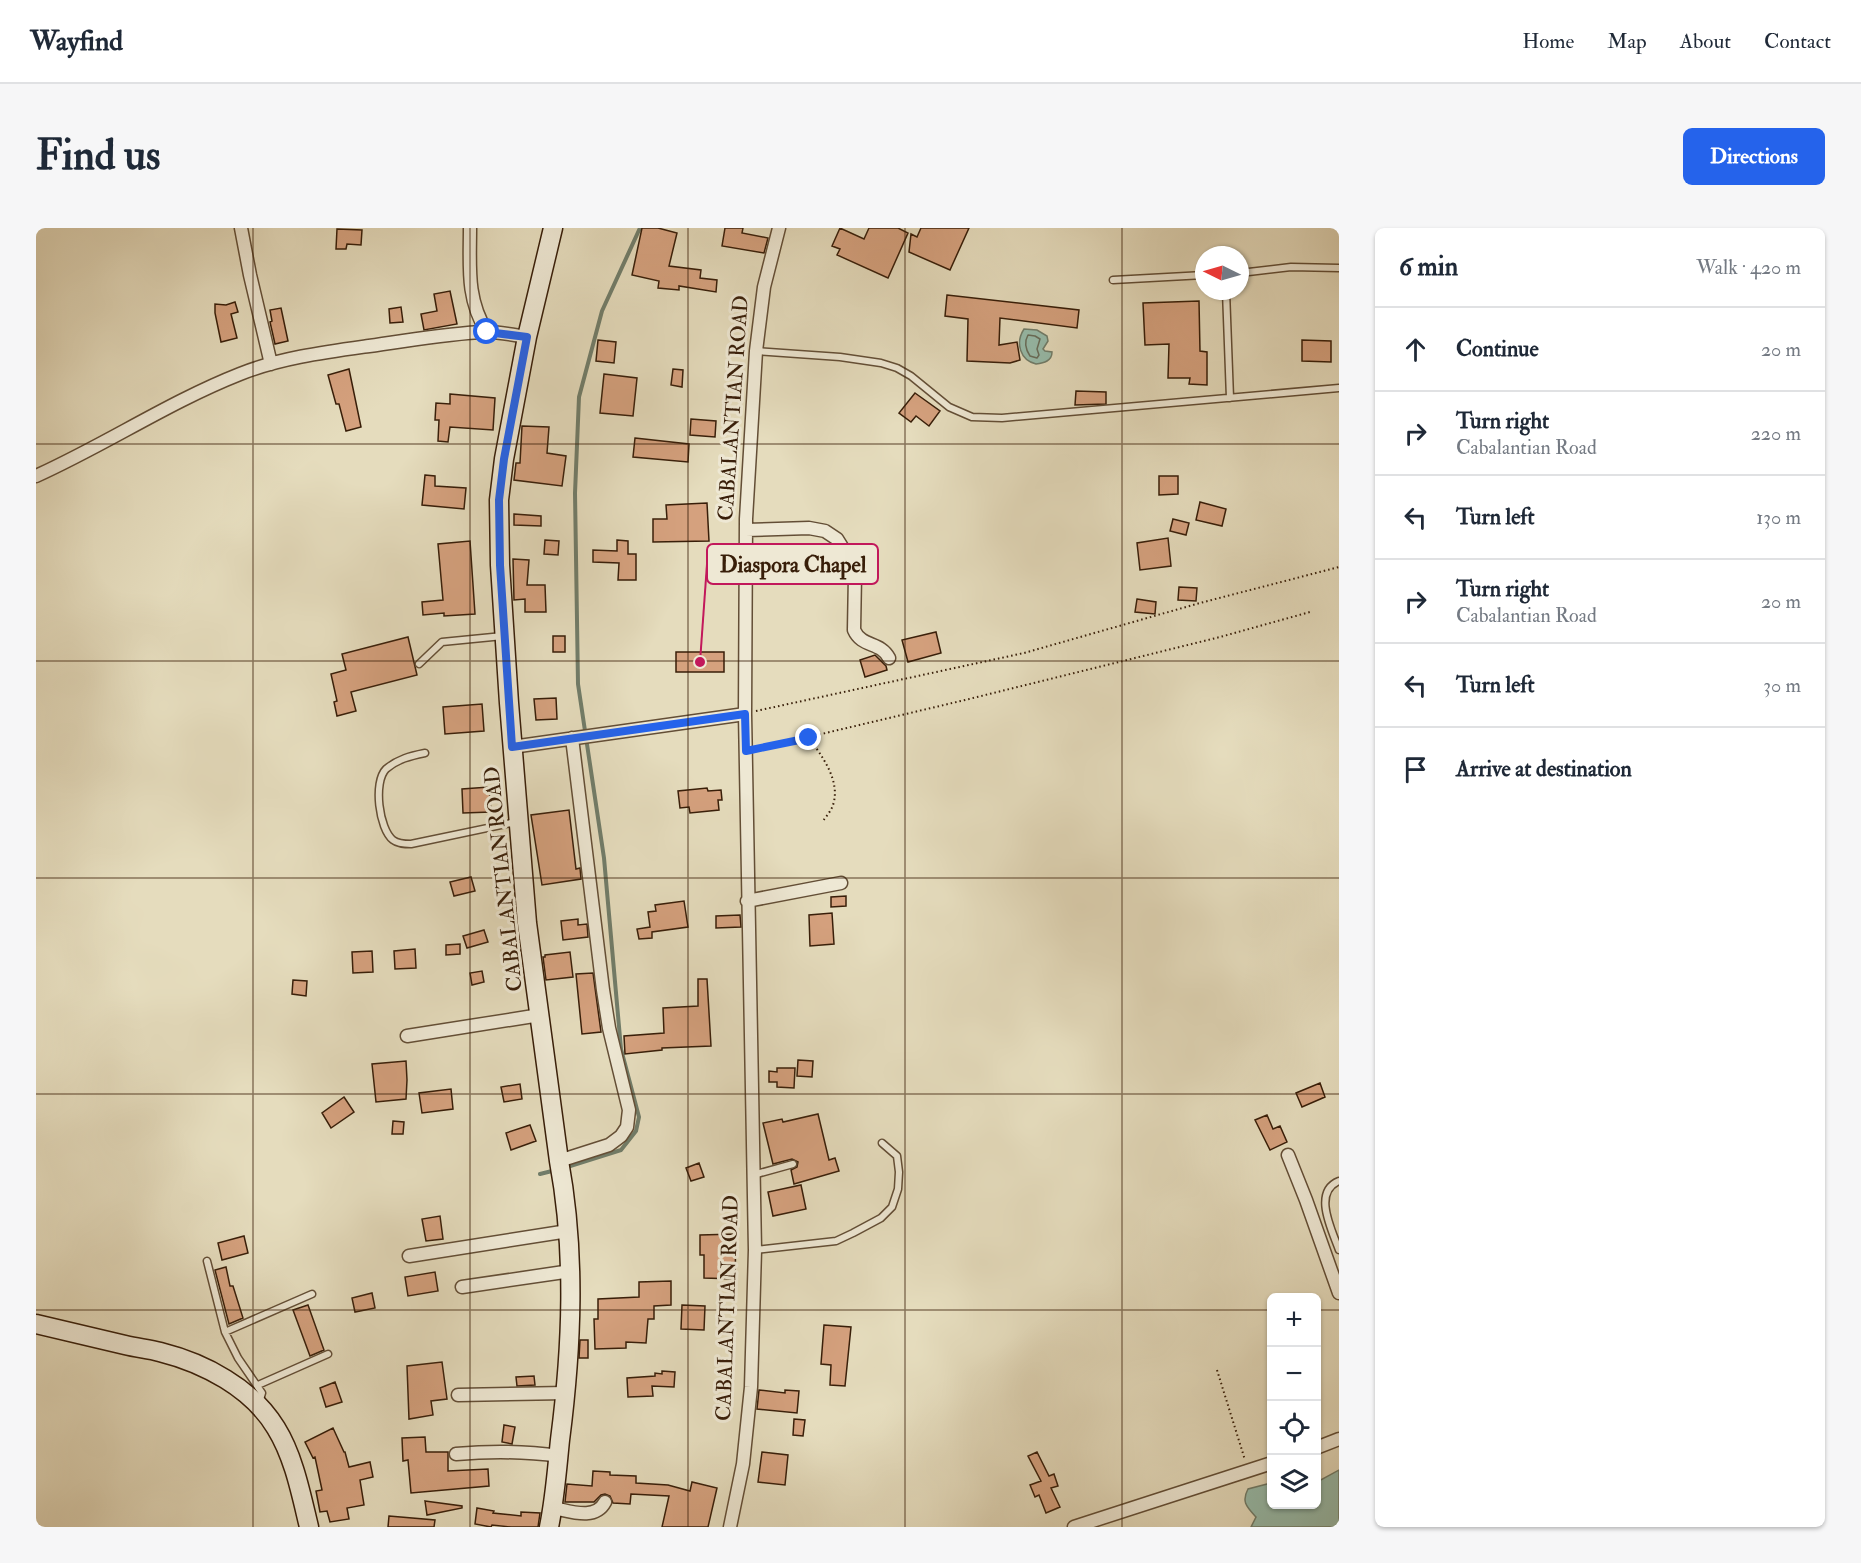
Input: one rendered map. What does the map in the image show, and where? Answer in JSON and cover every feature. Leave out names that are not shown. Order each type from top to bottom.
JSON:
[{"type":"street","points":[[241,228],[271,364]]},
{"type":"street","points":[[470,228],[470,276],[474,308],[487,332]]},
{"type":"street","name":"CABALANTIAN ROAD","points":[[549,1527],[566,1393],[571,1270],[564,1192],[527,922],[512,747],[500,565],[499,500],[504,459],[527,337],[553,228]]},
{"type":"street","name":"CABALANTIAN ROAD","points":[[730,1527],[743,1464],[751,1387],[755,1250],[747,901],[746,530],[756,351],[764,287],[779,228]]},
{"type":"street","points":[[36,476],[75,459],[241,373],[271,364],[357,348],[487,332],[527,337]]},
{"type":"street","points":[[746,530],[809,528],[825,531],[837,539],[850,560],[855,575],[854,630],[857,638],[880,648],[889,658]]},
{"type":"street","points":[[512,747],[745,714]]},
{"type":"street","points":[[559,1161],[609,1144],[621,1136],[627,1127],[629,1110],[609,1028],[603,990],[576,737]]},
{"type":"street","points":[[747,901],[841,883]]},
{"type":"street","points":[[407,1036],[540,1015]]},
{"type":"street","points":[[1288,1155],[1339,1293]]},
{"type":"street","points":[[409,1256],[568,1231]]},
{"type":"street","points":[[462,1287],[571,1270]]},
{"type":"street","points":[[36,1323],[190,1361],[231,1382],[257,1404],[276,1426],[286,1446],[302,1495],[309,1527]]},
{"type":"street","points":[[458,1395],[566,1393]]},
{"type":"street","points":[[1321,1446],[1339,1439]]},
{"type":"street","points":[[456,1454],[526,1451],[558,1456]]},
{"type":"street","points":[[1074,1527],[1267,1465]]},
{"type":"street","points":[[553,1508],[591,1514],[601,1510],[605,1502]]},
{"type":"lane","points":[[1249,272],[1292,267],[1339,268]]},
{"type":"lane","points":[[1113,280],[1195,275]]},
{"type":"lane","points":[[1226,300],[1230,398]]},
{"type":"lane","points":[[756,351],[840,357],[881,363],[911,376],[949,407],[972,417],[1002,418],[1339,388]]},
{"type":"lane","points":[[419,664],[442,642],[505,636]]},
{"type":"lane","points":[[425,753],[401,758],[384,771],[379,785],[379,800],[381,816],[391,839],[399,843],[411,844],[519,822]]},
{"type":"lane","points":[[755,1250],[836,1241],[881,1218],[892,1207],[898,1190],[899,1172],[897,1156],[882,1143]]},
{"type":"lane","points":[[752,1176],[793,1164]]},
{"type":"lane","points":[[1339,1181],[1332,1184],[1326,1192],[1325,1204],[1339,1250]]},
{"type":"lane","points":[[207,1261],[225,1332],[238,1358],[262,1393],[261,1400],[257,1404]]},
{"type":"lane","points":[[225,1332],[312,1294]]},
{"type":"lane","points":[[258,1385],[328,1354]]},
{"type":"path","points":[[745,714],[1024,653],[1200,603],[1339,567]]},
{"type":"path","points":[[746,751],[809,738],[1220,637],[1310,612]]},
{"type":"path","points":[[809,738],[825,761],[831,775],[834,793],[832,806],[822,822]]},
{"type":"path","points":[[1217,1370],[1248,1471]]},
{"type":"water","points":[[1024,329],[1037,330],[1047,336],[1048,341],[1043,349],[1052,352],[1052,355],[1045,362],[1036,364],[1023,355],[1020,340]]},
{"type":"water","points":[[1339,1470],[1339,1527],[1251,1527],[1256,1517],[1245,1501],[1248,1489],[1267,1484],[1267,1509],[1321,1509],[1321,1480]]},
{"type":"building","points":[[642,228],[658,228],[677,233],[669,266],[701,270],[700,278],[717,280],[716,292],[679,286],[679,290],[658,288],[659,281],[632,275]]},
{"type":"building","points":[[725,228],[743,228],[742,233],[768,238],[764,253],[722,246]]},
{"type":"building","points":[[840,228],[864,239],[869,228],[898,228],[908,233],[888,278],[837,255],[840,249],[832,246]]},
{"type":"building","points":[[921,228],[969,228],[950,270],[909,252],[911,234],[917,237]]},
{"type":"building","points":[[337,229],[362,230],[361,245],[347,244],[346,249],[336,249]]},
{"type":"building","points":[[450,291],[457,324],[424,330],[421,314],[437,311],[434,294]]},
{"type":"building","points":[[947,295],[1079,310],[1077,328],[1000,318],[999,345],[1017,342],[1020,360],[1010,363],[967,361],[968,319],[945,316]]},
{"type":"building","points":[[1199,301],[1200,351],[1207,352],[1207,385],[1189,384],[1190,378],[1168,378],[1169,344],[1145,345],[1143,303]]},
{"type":"building","points":[[235,302],[238,312],[231,314],[237,338],[221,342],[215,304],[226,305]]},
{"type":"building","points":[[401,307],[403,322],[390,323],[389,309]]},
{"type":"building","points":[[281,308],[288,341],[275,344],[270,310]]},
{"type":"building","points":[[598,340],[616,342],[614,363],[596,361]]},
{"type":"building","points":[[1302,340],[1331,341],[1331,362],[1302,361]]},
{"type":"building","points":[[349,369],[361,427],[346,431],[328,375]]},
{"type":"building","points":[[673,369],[683,370],[682,387],[671,385]]},
{"type":"building","points":[[604,374],[637,378],[633,416],[600,413]]},
{"type":"building","points":[[1076,391],[1106,392],[1106,404],[1075,405]]},
{"type":"building","points":[[915,393],[940,411],[929,426],[916,416],[911,422],[899,413]]},
{"type":"building","points":[[450,394],[495,398],[493,430],[450,427],[448,442],[438,441],[439,420],[435,420],[436,403],[450,404]]},
{"type":"building","points":[[691,419],[716,421],[715,437],[690,435]]},
{"type":"building","points":[[522,426],[549,427],[547,453],[566,456],[562,486],[514,480],[516,463],[520,463]]},
{"type":"building","points":[[635,438],[689,444],[688,462],[633,457]]},
{"type":"building","points":[[425,475],[435,476],[435,486],[466,488],[464,509],[422,505]]},
{"type":"building","points":[[1159,476],[1178,476],[1178,494],[1159,495]]},
{"type":"building","points":[[1200,502],[1226,509],[1222,526],[1196,520]]},
{"type":"building","points":[[707,503],[709,541],[653,542],[653,519],[667,519],[666,505]]},
{"type":"building","points":[[514,514],[541,516],[541,526],[514,525]]},
{"type":"building","points":[[1173,519],[1189,523],[1186,535],[1170,531]]},
{"type":"building","points":[[1168,538],[1171,566],[1140,570],[1137,543]]},
{"type":"building","points":[[545,540],[559,541],[558,555],[544,554]]},
{"type":"building","points":[[617,540],[628,541],[628,554],[636,554],[636,580],[618,580],[619,563],[593,562],[593,550],[617,551]]},
{"type":"building","points":[[470,541],[475,614],[423,615],[422,602],[443,600],[438,544]]},
{"type":"building","points":[[513,559],[529,560],[527,585],[545,585],[546,612],[525,612],[525,599],[514,600]]},
{"type":"building","points":[[1179,587],[1197,588],[1196,601],[1178,600]]},
{"type":"building","points":[[1137,599],[1156,602],[1155,614],[1135,612]]},
{"type":"building","points":[[936,632],[941,653],[908,662],[902,640]]},
{"type":"building","points":[[553,636],[565,636],[565,652],[553,652]]},
{"type":"building","points":[[408,637],[417,675],[351,692],[356,711],[337,716],[334,702],[337,701],[331,674],[346,670],[342,654]]},
{"type":"building","points":[[676,652],[724,652],[724,672],[676,672]]},
{"type":"building","points":[[875,655],[887,670],[865,677],[860,660]]},
{"type":"building","points":[[556,698],[557,719],[536,720],[534,699]]},
{"type":"building","points":[[482,704],[484,731],[445,734],[443,707]]},
{"type":"building","points":[[489,787],[491,812],[463,813],[462,789]]},
{"type":"building","points":[[707,788],[708,791],[721,790],[722,800],[718,800],[719,810],[690,813],[689,807],[680,808],[678,791]]},
{"type":"building","points":[[569,810],[576,869],[580,868],[581,879],[542,885],[531,815]]},
{"type":"building","points":[[471,877],[475,891],[454,896],[450,882]]},
{"type":"building","points":[[846,896],[846,906],[831,907],[831,897]]},
{"type":"building","points":[[684,901],[688,927],[652,932],[652,938],[639,939],[637,929],[650,927],[648,912],[656,911],[655,905]]},
{"type":"building","points":[[832,913],[834,944],[810,946],[809,915]]},
{"type":"building","points":[[740,915],[741,927],[716,928],[716,916]]},
{"type":"building","points":[[578,919],[578,925],[587,924],[588,937],[563,940],[561,921]]},
{"type":"building","points":[[484,930],[488,942],[467,948],[463,936]]},
{"type":"building","points":[[460,944],[460,954],[446,955],[446,945]]},
{"type":"building","points":[[415,949],[416,968],[395,969],[394,951]]},
{"type":"building","points":[[372,951],[373,972],[353,973],[352,952]]},
{"type":"building","points":[[570,952],[573,977],[546,980],[543,957]]},
{"type":"building","points":[[482,971],[484,982],[472,985],[470,973]]},
{"type":"building","points":[[593,973],[601,1032],[582,1034],[576,974]]},
{"type":"building","points":[[698,979],[707,979],[711,1046],[662,1048],[662,1050],[625,1054],[624,1036],[664,1033],[663,1008],[698,1006]]},
{"type":"building","points":[[293,980],[307,981],[306,996],[292,994]]},
{"type":"building","points":[[798,1060],[813,1061],[812,1077],[797,1076]]},
{"type":"building","points":[[406,1061],[406,1099],[376,1102],[372,1064]]},
{"type":"building","points":[[777,1068],[795,1068],[794,1088],[777,1087],[777,1082],[769,1082],[769,1071],[777,1072]]},
{"type":"building","points":[[1320,1083],[1325,1097],[1302,1107],[1296,1093]]},
{"type":"building","points":[[520,1084],[522,1099],[504,1102],[501,1087]]},
{"type":"building","points":[[451,1089],[453,1109],[422,1113],[419,1093]]},
{"type":"building","points":[[344,1097],[354,1112],[331,1128],[322,1113]]},
{"type":"building","points":[[818,1114],[829,1160],[835,1158],[839,1171],[794,1184],[791,1170],[797,1167],[798,1162],[792,1159],[773,1164],[763,1123],[782,1119],[783,1122]]},
{"type":"building","points":[[1267,1115],[1273,1129],[1280,1126],[1287,1142],[1270,1150],[1255,1120]]},
{"type":"building","points":[[393,1121],[404,1122],[403,1134],[392,1134]]},
{"type":"building","points":[[530,1125],[536,1141],[511,1150],[506,1133]]},
{"type":"building","points":[[699,1163],[704,1177],[691,1181],[686,1168]]},
{"type":"building","points":[[801,1185],[806,1209],[773,1216],[768,1192]]},
{"type":"building","points":[[440,1216],[443,1239],[426,1241],[422,1219]]},
{"type":"building","points":[[736,1234],[735,1279],[704,1278],[704,1255],[700,1255],[700,1235]]},
{"type":"building","points":[[244,1236],[248,1253],[222,1260],[218,1243]]},
{"type":"building","points":[[226,1267],[230,1286],[233,1286],[243,1318],[229,1324],[215,1270]]},
{"type":"building","points":[[435,1272],[438,1291],[408,1296],[405,1277]]},
{"type":"building","points":[[671,1281],[671,1305],[654,1306],[654,1319],[648,1319],[646,1343],[626,1342],[626,1348],[595,1349],[594,1319],[598,1319],[598,1299],[639,1297],[639,1282]]},
{"type":"building","points":[[372,1293],[375,1308],[355,1312],[352,1298]]},
{"type":"building","points":[[308,1305],[324,1350],[310,1356],[293,1310]]},
{"type":"building","points":[[682,1305],[705,1306],[704,1330],[681,1329]]},
{"type":"building","points":[[824,1325],[851,1327],[845,1386],[830,1385],[831,1365],[821,1364]]},
{"type":"building","points":[[580,1340],[588,1340],[588,1358],[579,1358]]},
{"type":"building","points":[[442,1362],[447,1399],[431,1401],[433,1415],[409,1419],[407,1366]]},
{"type":"building","points":[[662,1371],[675,1372],[674,1387],[652,1386],[653,1396],[628,1397],[627,1378],[655,1376],[655,1373],[662,1374]]},
{"type":"building","points":[[534,1376],[535,1385],[517,1386],[516,1377]]},
{"type":"building","points":[[335,1382],[342,1402],[326,1407],[320,1388]]},
{"type":"building","points":[[759,1390],[785,1393],[785,1390],[799,1391],[797,1413],[757,1409]]},
{"type":"building","points":[[794,1419],[805,1420],[803,1436],[793,1435]]},
{"type":"building","points":[[504,1425],[515,1427],[512,1444],[502,1442]]},
{"type":"building","points":[[333,1428],[345,1452],[349,1467],[370,1462],[373,1477],[360,1480],[364,1505],[347,1508],[349,1519],[330,1522],[327,1511],[320,1512],[316,1491],[322,1490],[315,1457],[313,1458],[305,1442]]},
{"type":"building","points":[[425,1437],[426,1452],[448,1452],[448,1471],[488,1469],[489,1486],[411,1493],[408,1460],[403,1461],[402,1438]]},
{"type":"building","points":[[762,1452],[788,1455],[785,1485],[758,1482]]},
{"type":"building","points":[[1037,1452],[1049,1476],[1054,1474],[1058,1486],[1051,1488],[1060,1507],[1046,1513],[1039,1495],[1035,1497],[1030,1485],[1041,1481],[1028,1456]]},
{"type":"building","points":[[593,1471],[610,1472],[610,1475],[636,1476],[636,1483],[668,1485],[690,1491],[692,1482],[717,1488],[708,1527],[662,1527],[669,1496],[631,1494],[630,1504],[613,1503],[610,1496],[605,1494],[594,1502],[565,1502],[567,1484],[592,1486]]},
{"type":"building","points":[[425,1501],[462,1506],[462,1508],[427,1515]]},
{"type":"building","points":[[477,1508],[494,1511],[493,1513],[521,1516],[521,1512],[540,1513],[538,1527],[492,1525],[491,1527],[475,1524]]},
{"type":"building","points":[[389,1516],[435,1520],[434,1527],[388,1527]]},
{"type":"waterway","points":[[567,1167],[621,1150],[636,1131],[639,1117],[621,1049],[604,858],[578,684],[575,493],[579,397],[602,311],[640,228]]},
{"type":"waterway","points":[[540,1174],[552,1171]]},
{"type":"place","name":"Diaspora Chapel","points":[[700,662]]},
{"type":"route","points":[[487,332],[527,337],[504,459],[499,500],[500,565],[512,747],[745,714],[746,751],[809,738]]}]
